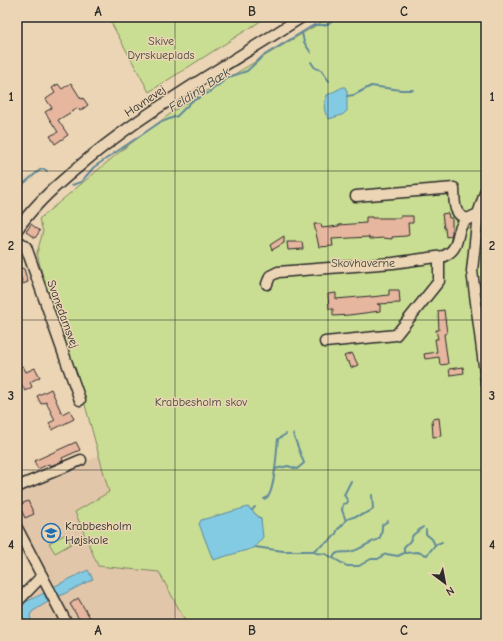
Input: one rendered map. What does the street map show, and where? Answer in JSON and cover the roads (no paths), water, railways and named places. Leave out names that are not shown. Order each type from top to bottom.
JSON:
[{"type":"street","name":"Havnevej","points":[[18,226],[51,190],[119,134],[179,94],[302,17]]},
{"type":"street","points":[[356,196],[454,188],[455,209],[462,218],[468,219]]},
{"type":"street","points":[[486,190],[478,214],[472,271],[486,382]]},
{"type":"street","points":[[267,284],[270,276],[278,272],[393,263],[439,257],[448,254],[453,250],[461,227],[468,219],[478,214]]},
{"type":"street","name":"Svanedamsvej","points":[[17,240],[26,247],[80,400]]},
{"type":"street","points":[[325,342],[396,335],[439,281],[439,257]]},
{"type":"street","points":[[17,487],[81,460]]},
{"type":"street","points":[[17,528],[67,624]]},
{"type":"street","points":[[17,602],[42,576]]},
{"type":"water","points":[[345,87],[347,91],[347,111],[342,115],[329,119],[325,113],[324,107],[327,95]]},
{"type":"water","points":[[248,507],[261,519],[263,537],[254,548],[213,560],[199,524],[201,520]]},
{"type":"water","points":[[88,570],[93,579],[58,597],[53,587]]},
{"type":"water","points":[[44,593],[48,602],[33,611],[30,615],[32,624],[26,624],[22,607],[27,601]]},
{"type":"waterway","name":"Felding Bæk","points":[[72,185],[81,182],[94,167],[159,123],[177,116],[192,101],[208,93],[229,77],[247,71],[263,56],[314,25],[326,25],[339,17]]},
{"type":"waterway","points":[[302,33],[304,42],[311,53]]},
{"type":"waterway","points":[[311,62],[315,68],[321,70],[329,81]]},
{"type":"waterway","points":[[347,96],[354,95],[371,86],[413,90]]},
{"type":"waterway","name":"Felding Bæk","points":[[17,189],[40,170],[44,169],[47,171]]},
{"type":"waterway","points":[[264,499],[269,495],[272,487],[275,473],[278,439],[286,434]]},
{"type":"waterway","points":[[275,469],[288,466],[297,469],[304,463],[293,434]]},
{"type":"waterway","points":[[346,521],[342,510],[343,504],[347,503],[348,501],[344,495],[351,481]]},
{"type":"waterway","points":[[313,551],[331,540],[346,520],[367,513],[373,509],[372,495]]},
{"type":"waterway","points":[[252,510],[255,507]]},
{"type":"waterway","points":[[333,558],[334,555],[340,552],[356,550],[379,539],[382,525],[388,521]]},
{"type":"waterway","points":[[404,553],[404,547],[413,535],[423,527]]},
{"type":"waterway","points":[[426,530],[426,534],[432,539],[435,545]]},
{"type":"waterway","points":[[255,547],[283,551],[313,551],[316,553],[326,554],[347,566],[359,566],[371,559],[378,559],[386,554],[398,556],[404,553],[417,552],[427,555],[435,545],[442,542]]},
{"type":"place","name":"Krabbesholm Højskole","points":[[51,533]]},
{"type":"park label","name":"Skive Dyrskueplads","points":[[161,48]]},
{"type":"park label","name":"Skovhaverne","points":[[363,263]]},
{"type":"park label","name":"Krabbesholm skov","points":[[201,402]]}]
